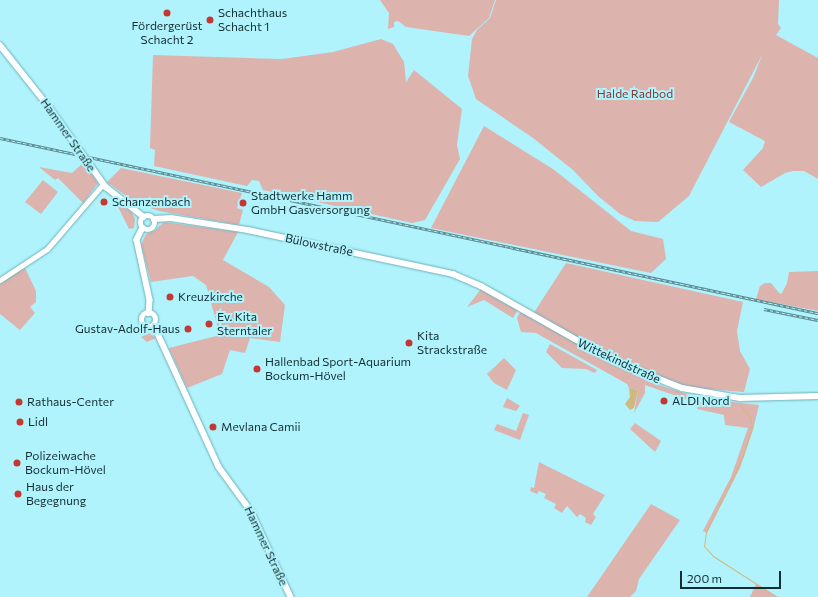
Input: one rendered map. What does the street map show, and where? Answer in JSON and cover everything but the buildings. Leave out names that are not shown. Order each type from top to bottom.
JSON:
[{"type":"main road","name":"Hammer Straße","points":[[0,45],[50,108],[103,184],[144,217]]},
{"type":"main road","points":[[143,228],[153,228],[154,219],[149,216],[144,217],[141,221],[143,228],[136,240],[150,300],[149,313]]},
{"type":"main road","name":"Bülowstraße","points":[[154,219],[171,218],[248,230],[444,272],[481,286]]},
{"type":"main road","name":"Wittekindstraße","points":[[481,286],[607,358],[676,386],[740,398],[818,396]]},
{"type":"main road","points":[[149,313],[156,319],[154,325],[147,327],[142,323],[143,317],[149,313]]},
{"type":"main road","name":"Hammer Straße","points":[[154,325],[219,467],[251,511],[291,597]]},
{"type":"street","points":[[0,280],[47,249],[103,184]]},
{"type":"green space","points":[[380,0],[495,0],[489,18],[469,36],[406,27],[398,21],[394,22],[394,27],[388,29],[389,13]]},
{"type":"green space","name":"Halde Radbod","points":[[496,0],[779,0],[778,24],[781,28],[776,35],[818,58],[818,179],[804,171],[793,171],[785,173],[761,187],[743,170],[763,148],[765,141],[729,122],[754,76],[762,55],[689,196],[658,222],[635,221],[620,214],[598,196],[573,170],[533,138],[476,99],[468,76],[472,39],[477,30],[490,18]]},
{"type":"green space","points":[[381,39],[393,44],[404,62],[406,82],[414,70],[462,109],[457,145],[460,159],[425,220],[412,223],[263,190],[259,181],[252,180],[247,186],[154,166],[155,150],[150,148],[153,55],[282,59],[333,52]]},
{"type":"green space","points":[[484,126],[553,169],[631,231],[663,239],[666,259],[651,273],[431,228]]},
{"type":"green space","points":[[84,162],[98,183],[83,203],[58,178],[55,180],[39,167],[72,173]]},
{"type":"green space","points":[[121,168],[242,193],[237,208],[243,210],[239,225],[159,211],[136,203],[107,182]]},
{"type":"green space","points":[[43,180],[58,192],[41,214],[25,202]]},
{"type":"green space","points":[[117,205],[131,211],[135,219],[134,228],[129,229]]},
{"type":"green space","points":[[164,222],[238,232],[223,260],[269,287],[285,305],[280,342],[250,338],[245,353],[230,350],[222,374],[187,388],[169,348],[220,335],[206,285],[193,276],[151,282],[141,245],[146,234],[154,231]]},
{"type":"green space","points":[[566,263],[743,302],[737,331],[740,351],[750,369],[744,392],[695,388],[670,382],[615,360],[533,314]]},
{"type":"green space","points":[[25,268],[36,291],[36,302],[30,307],[35,313],[20,330],[0,314],[0,283]]},
{"type":"green space","points":[[818,271],[818,311],[756,299],[760,286],[765,283],[771,283],[780,294],[782,293],[787,283],[789,272]]},
{"type":"green space","points":[[481,289],[518,309],[513,318],[484,300],[467,307]]},
{"type":"green space","points":[[521,311],[649,382],[687,394],[688,400],[645,385],[645,393],[634,413],[638,390],[629,388],[627,384],[536,333],[521,332],[517,318]]},
{"type":"green space","points":[[149,333],[156,338],[147,342],[141,337]]},
{"type":"green space","points":[[550,344],[597,370],[595,373],[586,369],[562,368],[546,352]]},
{"type":"green space","points":[[504,358],[516,370],[507,390],[494,383],[487,374]]},
{"type":"green space","points":[[507,398],[520,406],[516,411],[503,407]]},
{"type":"green space","points":[[705,399],[759,405],[753,430],[740,468],[707,533],[703,531],[731,477],[748,428],[725,425],[724,415],[697,409],[698,404]]},
{"type":"green space","points":[[523,413],[529,415],[520,440],[494,430],[497,424],[516,431]]},
{"type":"green space","points":[[635,423],[661,441],[655,452],[630,429]]},
{"type":"green space","points":[[539,462],[605,495],[593,514],[596,517],[591,525],[585,522],[586,518],[580,514],[577,517],[567,506],[562,513],[554,508],[556,504],[544,498],[546,494],[539,491],[537,494],[530,491],[531,487],[534,488]]},
{"type":"green space","points":[[651,504],[680,520],[639,579],[636,591],[630,597],[587,597]]},
{"type":"green space","points":[[756,584],[778,597],[750,597]]},
{"type":"shaded area","points":[[629,388],[638,390],[634,408],[630,410],[625,404],[630,397]]},
{"type":"waterway","points":[[740,405],[750,417],[752,426],[743,456],[706,532],[704,546],[713,556],[777,597]]},
{"type":"railway","points":[[0,138],[818,313]]},
{"type":"railway","points":[[764,309],[818,320]]},
{"type":"place","name":"Fördergerüst Schacht 2","points":[[167,13]]},
{"type":"place","name":"Schachthaus Schacht 1","points":[[210,20]]},
{"type":"place","name":"Schanzenbach","points":[[104,202]]},
{"type":"place","name":"Stadtwerke Hamm GmbH Gasversorgung","points":[[243,203]]},
{"type":"place","name":"Kreuzkirche","points":[[170,297]]},
{"type":"place","name":"Ev. Kita Sterntaler","points":[[209,324]]},
{"type":"place","name":"Gustav-Adolf-Haus","points":[[188,329]]},
{"type":"place","name":"Kita Strackstraße","points":[[409,343]]},
{"type":"place","name":"Hallenbad Sport-Aquarium Bockum-Hövel","points":[[257,369]]},
{"type":"place","name":"ALDI Nord","points":[[664,401]]},
{"type":"place","name":"Rathaus-Center","points":[[19,402]]},
{"type":"place","name":"Lidl","points":[[20,422]]},
{"type":"place","name":"Mevlana Camii","points":[[213,427]]},
{"type":"place","name":"Polizeiwache Bockum-Hövel","points":[[17,463]]},
{"type":"place","name":"Haus der Begegnung","points":[[18,494]]}]
